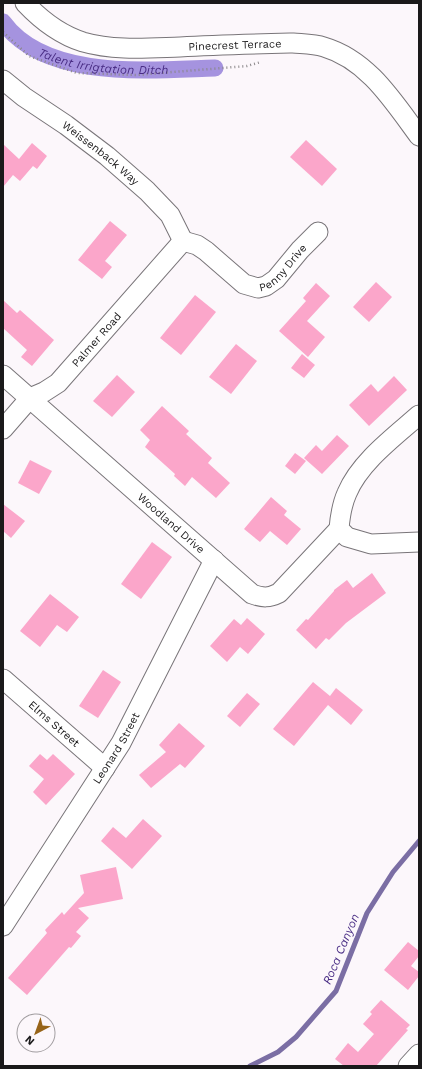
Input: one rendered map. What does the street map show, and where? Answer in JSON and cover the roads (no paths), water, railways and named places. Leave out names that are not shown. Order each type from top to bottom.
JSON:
[{"type":"street","name":"Pinecrest Terrace","points":[[26,3],[38,15],[64,34],[82,41],[105,47],[140,48],[294,43],[324,47],[354,61],[383,87],[419,136]]},
{"type":"street","name":"Weissenback Way","points":[[3,80],[24,97],[66,125],[107,156],[147,191],[170,216],[183,241]]},
{"type":"street","name":"Penny Drive","points":[[183,241],[197,245],[244,284],[258,288],[266,286],[276,279],[300,250],[318,232]]},
{"type":"street","name":"Palmer Road","points":[[3,429],[30,398],[44,392],[58,383],[183,241]]},
{"type":"street","name":"Woodland Drive","points":[[3,375],[252,594],[262,597],[271,597],[279,593],[338,529]]},
{"type":"street","points":[[419,415],[376,454],[355,478],[346,494],[338,529],[347,537],[371,544],[419,542]]},
{"type":"street","name":"Leonard Street","points":[[3,926],[122,743],[214,560]]},
{"type":"street","name":"Elms Street","points":[[3,679],[105,768]]},
{"type":"street","points":[[408,1066],[419,1054]]},
{"type":"waterway","name":"Talent Irrigtation Ditch","points":[[3,22],[22,41],[45,54],[72,63],[101,68],[131,70],[215,68]]},
{"type":"waterway","name":"Roca Canyon","points":[[250,1066],[278,1052],[296,1037],[336,991],[367,913],[393,872],[419,841]]}]
